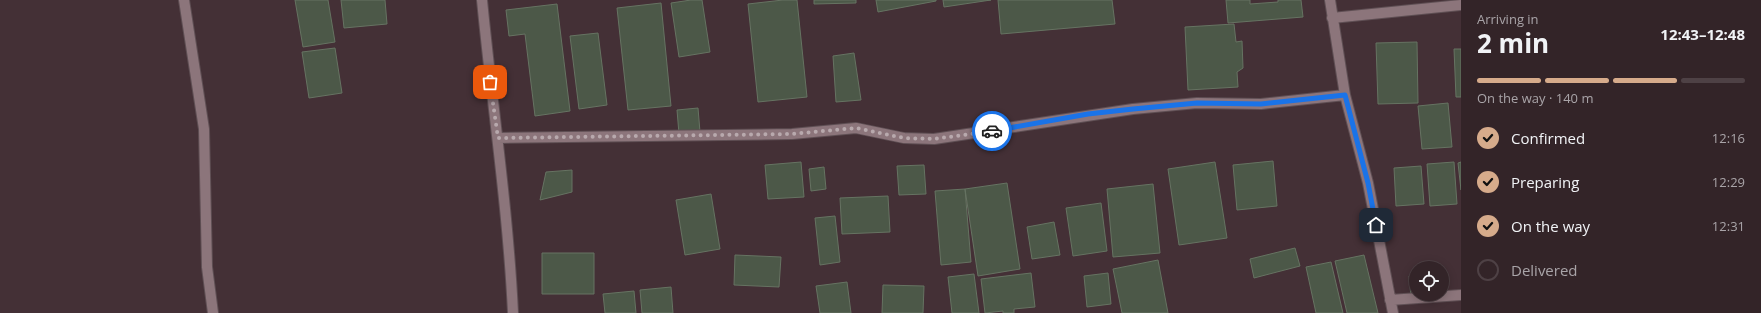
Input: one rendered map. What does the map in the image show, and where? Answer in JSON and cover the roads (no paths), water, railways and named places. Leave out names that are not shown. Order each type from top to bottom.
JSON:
[{"type":"street","points":[[184,0],[204,129],[207,267],[213,313]]},
{"type":"street","points":[[482,0],[488,68],[498,138],[513,313]]},
{"type":"street","points":[[1330,0],[1345,95],[1368,183],[1393,313]]},
{"type":"street","points":[[1332,18],[1461,5]]},
{"type":"street","points":[[498,138],[792,134],[856,128],[904,138],[934,139],[1133,109],[1197,103],[1261,104],[1345,95]]},
{"type":"street","points":[[1390,300],[1461,295]]}]
